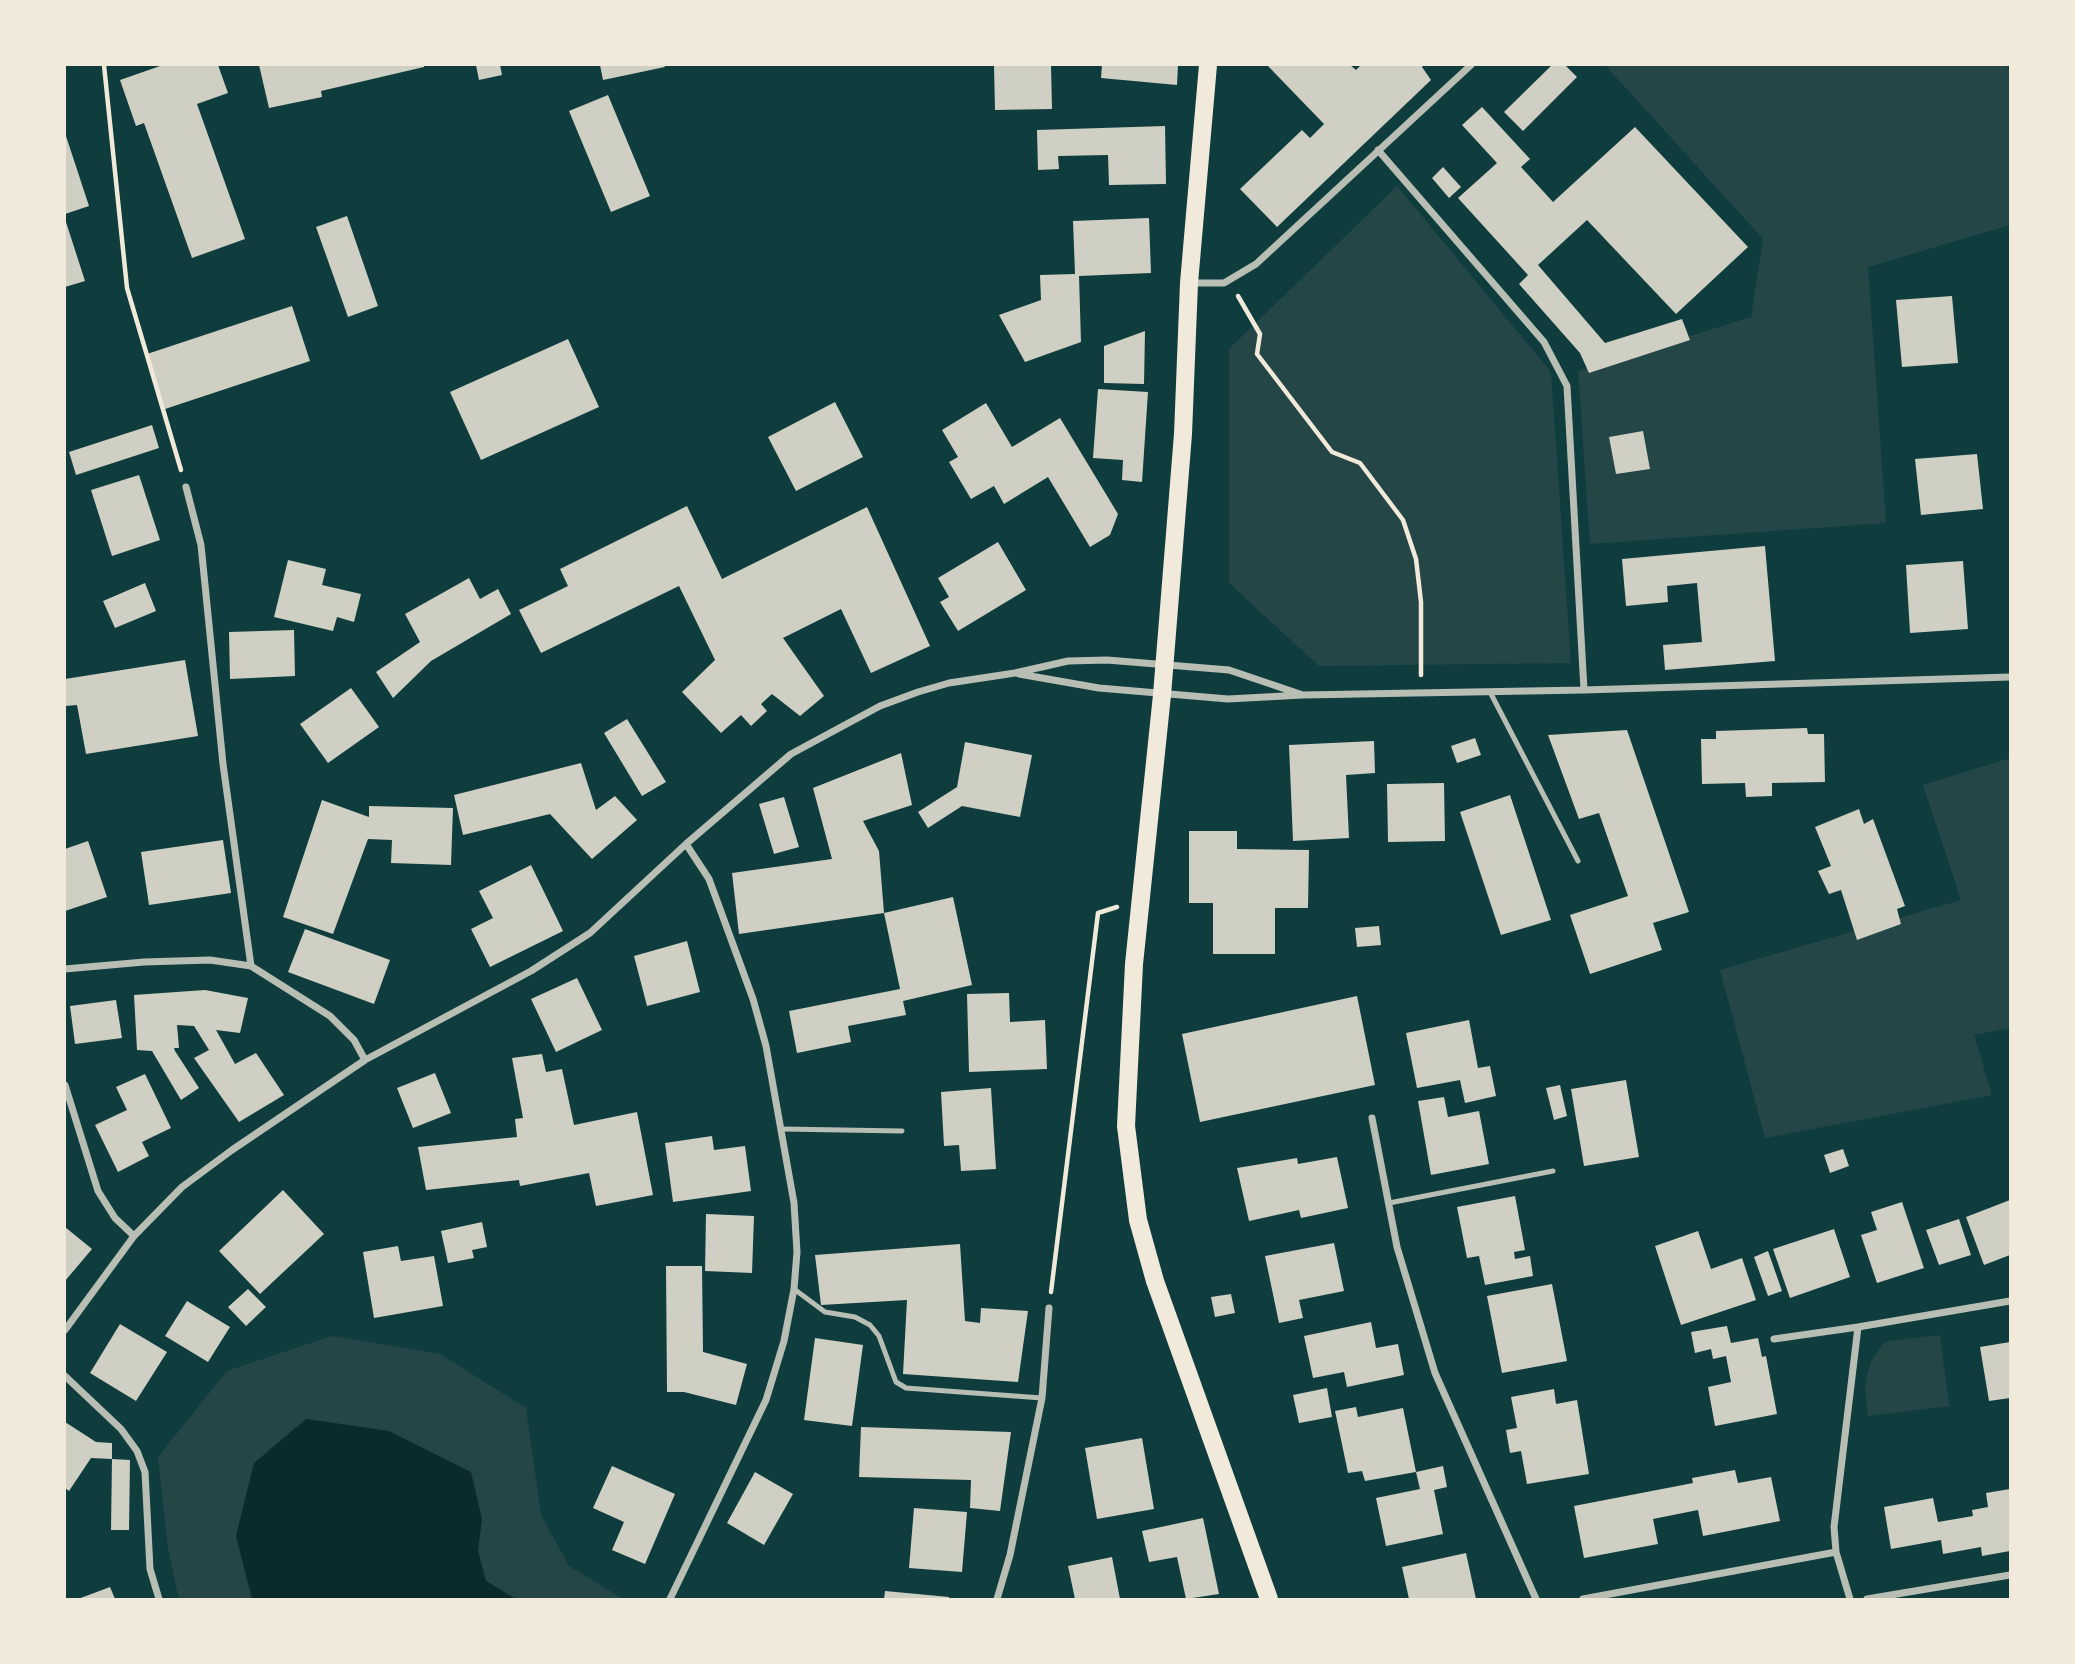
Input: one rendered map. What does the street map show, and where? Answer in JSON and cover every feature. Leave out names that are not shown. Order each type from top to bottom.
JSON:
[{"type":"main road","points":[[1208,65],[1189,283],[1184,434],[1162,695],[1134,964],[1126,1126],[1133,1189],[1155,1281],[1269,1599]]},
{"type":"street","points":[[1189,283],[1216,284],[1230,280],[1256,264],[1471,65]]},
{"type":"street","points":[[1378,150],[1544,342],[1567,386],[1584,690]]},
{"type":"street","points":[[186,487],[201,545],[223,764],[251,966]]},
{"type":"street","points":[[65,1330],[134,1236],[182,1187],[365,1060],[530,971],[590,933],[686,844],[791,754],[880,706],[949,683],[1015,673],[1068,661],[1164,663],[1229,670],[1303,695]]},
{"type":"street","points":[[1015,673],[1099,688],[1162,695],[1259,699],[1303,695],[1584,690],[2010,677]]},
{"type":"street","points":[[670,1599],[766,1400],[784,1341],[794,1289],[797,1252],[794,1203],[766,1046],[753,999],[709,879],[686,844]]},
{"type":"street","points":[[65,970],[144,962],[209,960],[251,966],[330,1016],[354,1040],[365,1060]]},
{"type":"street","points":[[65,1085],[98,1191],[115,1218],[134,1236]]},
{"type":"street","points":[[1373,1118],[1397,1247],[1435,1373],[1536,1599]]},
{"type":"street","points":[[1774,1339],[2010,1301]]},
{"type":"street","points":[[997,1599],[1010,1555],[1042,1398],[1049,1308]]},
{"type":"street","points":[[1850,1599],[1836,1552],[1834,1527],[1858,1327]]},
{"type":"street","points":[[65,1376],[121,1429],[137,1451],[145,1472],[150,1569],[159,1599]]},
{"type":"street","points":[[1583,1599],[1836,1552]]},
{"type":"street","points":[[1867,1599],[2010,1575]]},
{"type":"lane","points":[[1490,692],[1578,861]]},
{"type":"lane","points":[[782,1129],[902,1131]]},
{"type":"lane","points":[[1389,1203],[1553,1171]]},
{"type":"lane","points":[[794,1289],[825,1312],[855,1317],[870,1325],[879,1336],[896,1382],[906,1388],[1042,1398]]},
{"type":"path","points":[[104,65],[127,288],[186,487]]},
{"type":"path","points":[[1230,280],[1260,334],[1257,354],[1332,452],[1360,463],[1403,520],[1416,559],[1421,602],[1421,694]]},
{"type":"path","points":[[1049,1308],[1098,913],[1141,899]]},
{"type":"shaded area","points":[[1605,65],[2005,65],[2010,71],[2010,225],[1868,267],[1886,523],[1590,544],[1578,371],[1751,317],[1763,239]]},
{"type":"shaded area","points":[[1397,186],[1551,372],[1571,663],[1319,666],[1229,583],[1229,349]]},
{"type":"shaded area","points":[[2010,758],[2010,1028],[1974,1035],[1992,1095],[1765,1138],[1720,970],[1961,900],[1923,785]]},
{"type":"shaded area","points":[[1940,1335],[1949,1406],[1868,1416],[1865,1387],[1867,1376],[1871,1362],[1882,1345],[1889,1341]]},
{"type":"shaded area","points":[[332,1336],[440,1354],[526,1408],[541,1515],[569,1566],[623,1599],[179,1599],[168,1549],[158,1457],[227,1371]]},
{"type":"shaded area","points":[[306,1419],[389,1431],[471,1472],[482,1519],[478,1551],[486,1581],[516,1599],[252,1599],[236,1536],[254,1463]]},
{"type":"building","points":[[163,65],[218,65],[228,93],[197,104],[245,239],[192,258],[144,123],[136,126],[120,80]]},
{"type":"building","points":[[259,65],[424,67],[321,91],[322,97],[269,108]]},
{"type":"building","points":[[476,65],[500,65],[502,75],[479,80]]},
{"type":"building","points":[[600,65],[664,65],[665,67],[603,80]]},
{"type":"building","points":[[994,65],[1051,65],[1052,109],[995,110]]},
{"type":"building","points":[[1102,65],[1178,65],[1177,85],[1101,78]]},
{"type":"building","points":[[1267,65],[1350,65],[1356,70],[1361,65],[1424,65],[1422,67],[1431,80],[1277,227],[1240,189],[1302,130],[1310,138],[1324,124]]},
{"type":"building","points":[[1552,65],[1565,65],[1577,77],[1523,131],[1504,112]]},
{"type":"building","points":[[608,95],[650,196],[611,212],[569,111]]},
{"type":"building","points":[[1482,107],[1530,159],[1521,167],[1553,202],[1635,127],[1748,247],[1676,314],[1587,220],[1538,265],[1605,343],[1682,319],[1690,340],[1589,373],[1580,353],[1519,284],[1528,275],[1458,198],[1497,163],[1462,125]]},
{"type":"building","points":[[1165,126],[1166,184],[1109,185],[1108,155],[1058,156],[1059,169],[1038,170],[1037,130]]},
{"type":"building","points":[[65,133],[89,206],[65,214]]},
{"type":"building","points":[[1443,167],[1461,187],[1449,198],[1432,178]]},
{"type":"building","points":[[347,216],[378,306],[348,317],[316,227]]},
{"type":"building","points":[[1149,218],[1151,273],[1079,276],[1081,342],[1025,362],[999,315],[1041,300],[1040,275],[1075,274],[1073,221]]},
{"type":"building","points":[[65,219],[85,281],[65,287]]},
{"type":"building","points":[[1952,296],[1958,363],[1902,367],[1896,300]]},
{"type":"building","points":[[292,306],[310,361],[165,409],[147,354]]},
{"type":"building","points":[[1145,331],[1144,384],[1104,383],[1104,346]]},
{"type":"building","points":[[568,339],[599,407],[481,460],[450,392]]},
{"type":"building","points":[[1098,389],[1148,392],[1142,482],[1122,480],[1123,460],[1093,458]]},
{"type":"building","points":[[835,402],[863,457],[796,491],[768,437]]},
{"type":"building","points":[[986,403],[1012,447],[1060,418],[1118,514],[1110,535],[1090,547],[1048,477],[1004,504],[994,486],[971,499],[949,462],[958,457],[942,430]]},
{"type":"building","points":[[152,425],[159,448],[76,475],[69,452]]},
{"type":"building","points":[[1643,431],[1650,469],[1616,474],[1609,437]]},
{"type":"building","points":[[1977,454],[1983,509],[1921,515],[1915,459]]},
{"type":"building","points":[[139,475],[160,540],[112,556],[91,490]]},
{"type":"building","points":[[687,506],[722,579],[867,507],[930,646],[871,673],[841,609],[783,638],[824,696],[800,716],[772,694],[761,704],[767,711],[751,726],[741,715],[721,733],[682,692],[715,660],[679,586],[541,653],[519,610],[568,586],[560,569]]},
{"type":"building","points":[[998,542],[1026,590],[958,631],[940,602],[949,597],[938,578]]},
{"type":"building","points":[[1765,546],[1775,661],[1665,670],[1663,645],[1702,642],[1697,583],[1667,586],[1668,602],[1626,606],[1622,559]]},
{"type":"building","points":[[288,560],[326,569],[322,585],[361,594],[354,622],[337,617],[333,631],[274,617]]},
{"type":"building","points":[[1963,561],[1968,629],[1910,633],[1906,565]]},
{"type":"building","points":[[469,578],[480,599],[498,589],[511,614],[431,661],[393,698],[376,672],[420,642],[405,614]]},
{"type":"building","points":[[145,583],[156,611],[115,628],[103,601]]},
{"type":"building","points":[[294,630],[295,676],[230,679],[229,632]]},
{"type":"building","points":[[185,660],[198,736],[86,754],[77,705],[65,706],[65,679]]},
{"type":"building","points":[[351,688],[379,727],[328,763],[300,724]]},
{"type":"building","points":[[627,719],[666,782],[642,796],[604,733]]},
{"type":"building","points":[[1807,728],[1808,734],[1824,734],[1825,782],[1772,783],[1772,796],[1746,797],[1745,783],[1702,784],[1701,739],[1716,739],[1716,731]]},
{"type":"building","points":[[1627,730],[1689,912],[1653,923],[1662,950],[1590,974],[1570,915],[1628,896],[1599,813],[1579,819],[1548,735]]},
{"type":"building","points":[[1475,738],[1481,755],[1457,763],[1451,746]]},
{"type":"building","points":[[1374,741],[1375,773],[1346,775],[1349,838],[1293,841],[1289,745]]},
{"type":"building","points":[[965,742],[1032,755],[1020,817],[962,806],[928,828],[918,812],[957,787]]},
{"type":"building","points":[[901,753],[912,805],[863,821],[879,851],[884,913],[739,934],[732,873],[832,859],[813,788]]},
{"type":"building","points":[[581,763],[596,810],[615,796],[637,820],[592,859],[550,814],[463,835],[454,795]]},
{"type":"building","points":[[1444,783],[1445,841],[1388,842],[1387,784]]},
{"type":"building","points":[[1510,795],[1551,920],[1501,935],[1460,812]]},
{"type":"building","points":[[784,797],[799,847],[774,854],[759,804]]},
{"type":"building","points":[[322,800],[369,817],[369,806],[453,808],[451,865],[391,863],[392,840],[368,839],[333,934],[283,917]]},
{"type":"building","points":[[1859,809],[1864,824],[1873,819],[1905,906],[1897,909],[1901,924],[1857,940],[1841,890],[1829,894],[1818,871],[1831,866],[1815,827]]},
{"type":"building","points":[[1189,831],[1237,831],[1237,849],[1309,850],[1308,908],[1275,908],[1275,954],[1213,954],[1213,903],[1189,903]]},
{"type":"building","points":[[223,840],[231,893],[149,905],[141,852]]},
{"type":"building","points":[[88,841],[107,897],[65,911],[65,849]]},
{"type":"building","points":[[531,865],[563,931],[490,967],[471,929],[493,918],[479,891]]},
{"type":"building","points":[[953,897],[972,985],[903,1001],[906,1015],[848,1026],[851,1042],[797,1053],[789,1011],[900,989],[884,913]]},
{"type":"building","points":[[1379,926],[1381,945],[1357,947],[1355,928]]},
{"type":"building","points":[[305,929],[390,960],[374,1004],[288,972]]},
{"type":"building","points":[[687,941],[700,992],[647,1006],[634,956]]},
{"type":"building","points":[[577,978],[602,1030],[556,1052],[531,999]]},
{"type":"building","points":[[205,990],[248,998],[240,1033],[216,1030],[235,1064],[256,1053],[284,1095],[239,1122],[194,1058],[209,1050],[194,1026],[177,1025],[179,1048],[174,1048],[175,1051],[199,1088],[181,1100],[152,1051],[137,1050],[134,995]]},
{"type":"building","points":[[1009,993],[1010,1022],[1045,1020],[1047,1069],[969,1072],[967,994]]},
{"type":"building","points":[[1357,996],[1375,1085],[1200,1122],[1182,1034]]},
{"type":"building","points":[[116,1000],[122,1038],[75,1044],[70,1006]]},
{"type":"building","points":[[1469,1020],[1478,1068],[1490,1066],[1496,1096],[1465,1103],[1460,1080],[1417,1088],[1406,1033]]},
{"type":"building","points":[[542,1054],[546,1072],[562,1069],[574,1125],[637,1112],[653,1195],[596,1206],[589,1173],[520,1186],[519,1180],[426,1190],[418,1147],[517,1137],[515,1119],[523,1118],[512,1058]]},
{"type":"building","points":[[435,1073],[451,1113],[413,1128],[397,1088]]},
{"type":"building","points":[[145,1074],[171,1128],[142,1142],[149,1156],[118,1172],[95,1125],[127,1110],[116,1087]]},
{"type":"building","points":[[1626,1080],[1639,1157],[1584,1166],[1571,1089]]},
{"type":"building","points":[[1560,1085],[1567,1116],[1554,1120],[1546,1088]]},
{"type":"building","points":[[991,1088],[996,1169],[961,1171],[959,1145],[944,1146],[941,1092]]},
{"type":"building","points":[[1444,1097],[1448,1117],[1479,1111],[1489,1164],[1431,1175],[1418,1101]]},
{"type":"building","points":[[712,1136],[714,1150],[745,1146],[751,1191],[673,1202],[665,1143]]},
{"type":"building","points":[[1843,1149],[1849,1166],[1830,1173],[1824,1155]]},
{"type":"building","points":[[1337,1157],[1348,1208],[1301,1218],[1299,1210],[1249,1221],[1237,1168],[1297,1158],[1298,1164]]},
{"type":"building","points":[[283,1190],[324,1234],[260,1294],[219,1251]]},
{"type":"building","points":[[1515,1196],[1525,1250],[1514,1252],[1515,1259],[1530,1256],[1533,1276],[1485,1285],[1479,1256],[1467,1258],[1457,1207]]},
{"type":"building","points":[[2010,1200],[2010,1255],[1984,1265],[1966,1217]]},
{"type":"building","points":[[1902,1202],[1924,1268],[1877,1283],[1861,1235],[1877,1230],[1871,1212]]},
{"type":"building","points":[[706,1214],[754,1216],[752,1273],[705,1271]]},
{"type":"building","points":[[1959,1219],[1971,1255],[1939,1265],[1926,1230]]},
{"type":"building","points":[[482,1222],[487,1247],[472,1250],[474,1258],[448,1263],[441,1231]]},
{"type":"building","points":[[65,1227],[92,1249],[65,1281]]},
{"type":"building","points":[[1834,1229],[1850,1277],[1790,1298],[1773,1249]]},
{"type":"building","points":[[1698,1231],[1711,1269],[1742,1258],[1756,1300],[1681,1325],[1655,1246]]},
{"type":"building","points":[[1334,1243],[1344,1291],[1299,1300],[1303,1318],[1279,1323],[1265,1256]]},
{"type":"building","points":[[960,1244],[965,1321],[980,1323],[981,1308],[1028,1311],[1018,1382],[903,1374],[907,1300],[821,1305],[815,1255]]},
{"type":"building","points":[[398,1246],[401,1261],[434,1256],[443,1306],[374,1318],[363,1252]]},
{"type":"building","points":[[1768,1251],[1782,1291],[1768,1296],[1754,1257]]},
{"type":"building","points":[[666,1266],[702,1266],[703,1352],[747,1364],[736,1405],[684,1392],[667,1392]]},
{"type":"building","points":[[1552,1284],[1567,1361],[1502,1373],[1487,1296]]},
{"type":"building","points":[[248,1289],[266,1307],[246,1326],[228,1307]]},
{"type":"building","points":[[1231,1294],[1235,1313],[1215,1317],[1211,1297]]},
{"type":"building","points":[[187,1301],[230,1327],[208,1362],[165,1336]]},
{"type":"building","points":[[1371,1322],[1376,1348],[1398,1344],[1404,1375],[1347,1387],[1344,1372],[1313,1378],[1304,1336]]},
{"type":"building","points":[[120,1324],[167,1352],[136,1401],[90,1373]]},
{"type":"building","points":[[1727,1326],[1731,1343],[1758,1338],[1762,1357],[1766,1356],[1777,1414],[1715,1426],[1708,1387],[1731,1382],[1726,1356],[1713,1359],[1711,1349],[1695,1353],[1691,1332]]},
{"type":"building","points":[[815,1338],[863,1345],[852,1426],[804,1420]]},
{"type":"building","points":[[2010,1342],[2010,1398],[1989,1401],[1980,1347]]},
{"type":"building","points":[[1327,1388],[1332,1417],[1299,1423],[1293,1395]]},
{"type":"building","points":[[1554,1389],[1556,1404],[1577,1400],[1589,1474],[1527,1484],[1521,1451],[1510,1453],[1506,1430],[1517,1428],[1511,1397]]},
{"type":"building","points":[[1356,1407],[1358,1417],[1403,1408],[1416,1472],[1365,1481],[1362,1471],[1348,1473],[1335,1411]]},
{"type":"building","points":[[65,1422],[96,1442],[112,1443],[112,1459],[91,1458],[69,1491],[65,1488]]},
{"type":"building","points":[[861,1427],[1011,1432],[1000,1511],[970,1508],[971,1480],[859,1477]]},
{"type":"building","points":[[1142,1438],[1154,1509],[1097,1519],[1085,1448]]},
{"type":"building","points":[[112,1459],[130,1460],[129,1530],[111,1530]]},
{"type":"building","points":[[612,1466],[675,1494],[645,1564],[612,1550],[624,1522],[593,1508]]},
{"type":"building","points":[[1443,1466],[1447,1487],[1434,1490],[1443,1534],[1386,1546],[1376,1498],[1420,1489],[1416,1472]]},
{"type":"building","points":[[1735,1470],[1738,1483],[1771,1477],[1780,1521],[1703,1536],[1698,1510],[1653,1519],[1658,1544],[1584,1558],[1574,1506],[1693,1483],[1692,1478]]},
{"type":"building","points":[[755,1472],[793,1494],[764,1545],[727,1523]]},
{"type":"building","points":[[2010,1489],[2010,1551],[1982,1556],[1981,1547],[1943,1554],[1941,1540],[1891,1549],[1884,1507],[1933,1498],[1938,1522],[1973,1516],[1972,1510],[1988,1507],[1986,1493]]},
{"type":"building","points":[[914,1508],[967,1512],[962,1572],[909,1568]]},
{"type":"building","points":[[1203,1518],[1219,1594],[1186,1599],[1177,1557],[1149,1562],[1142,1531]]},
{"type":"building","points":[[1466,1553],[1476,1599],[1409,1599],[1402,1567]]},
{"type":"building","points":[[1112,1557],[1120,1599],[1075,1599],[1068,1566]]},
{"type":"building","points":[[110,1587],[115,1599],[78,1599]]},
{"type":"building","points":[[885,1591],[949,1597],[949,1599],[884,1599]]}]
